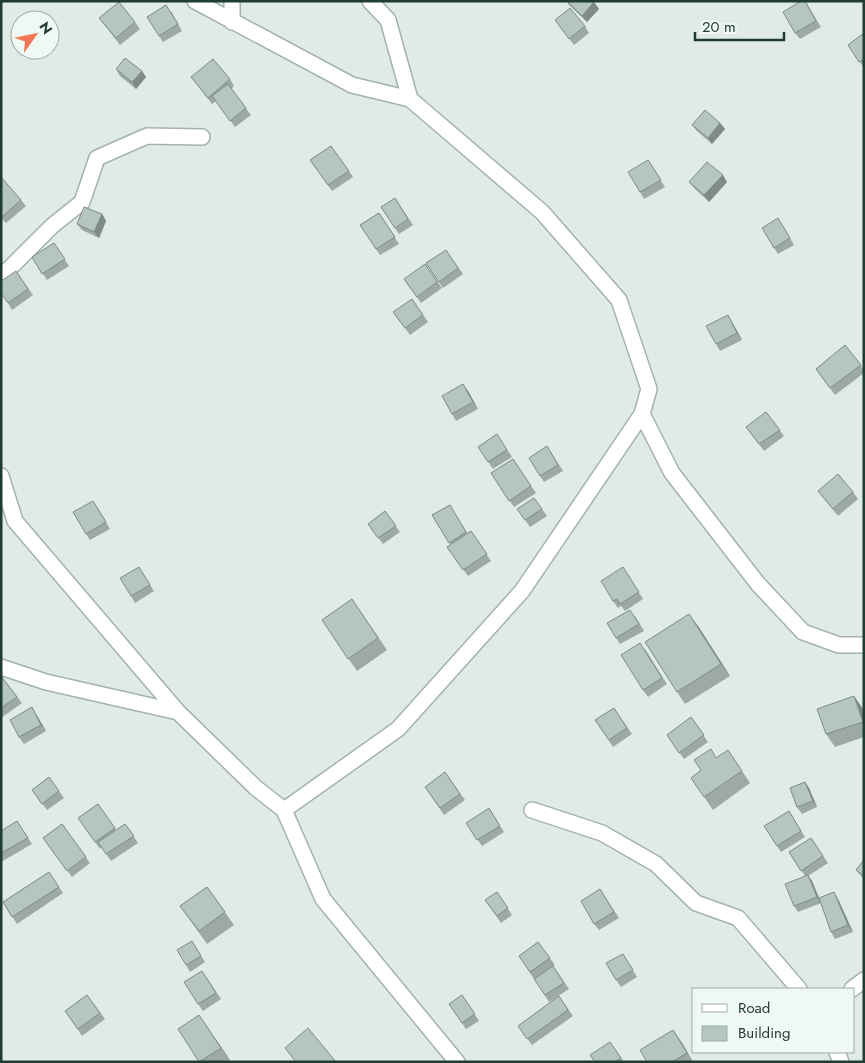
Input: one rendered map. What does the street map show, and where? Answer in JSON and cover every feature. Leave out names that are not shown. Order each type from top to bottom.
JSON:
[{"type":"street","points":[[195,1],[352,85],[410,99],[542,212],[619,300],[649,389],[642,414],[522,591],[398,729],[284,810]]},
{"type":"street","points":[[232,1],[232,22]]},
{"type":"street","points":[[370,1],[388,20],[410,99]]},
{"type":"street","points":[[1,277],[52,226],[82,202],[97,158],[148,136],[202,137]]},
{"type":"street","points":[[642,414],[672,473],[758,584],[803,632],[839,645],[864,645]]},
{"type":"street","points":[[3,483],[15,521],[178,712],[256,788],[284,810],[323,899],[457,1062]]},
{"type":"street","points":[[1,667],[46,682],[178,712]]},
{"type":"street","points":[[532,810],[602,833],[656,864],[696,903],[738,918],[797,988]]},
{"type":"street","points":[[853,988],[864,980]]},
{"type":"building","points":[[567,1],[593,1],[594,2],[582,16]]},
{"type":"building","points":[[801,1],[805,1],[816,21],[795,33],[783,12]]},
{"type":"building","points":[[119,2],[135,22],[116,38],[99,18]]},
{"type":"building","points":[[166,5],[178,24],[159,36],[147,17]]},
{"type":"building","points":[[570,8],[585,26],[569,39],[555,20]]},
{"type":"building","points":[[864,33],[864,59],[859,62],[848,45]]},
{"type":"building","points":[[125,58],[142,71],[132,82],[116,69]]},
{"type":"building","points":[[213,59],[230,79],[208,98],[191,77]]},
{"type":"building","points":[[228,84],[246,108],[230,121],[212,96]]},
{"type":"building","points":[[705,110],[720,123],[708,138],[692,125]]},
{"type":"building","points":[[331,146],[349,171],[328,185],[310,160]]},
{"type":"building","points":[[648,160],[661,180],[640,192],[628,172]]},
{"type":"building","points":[[707,162],[723,175],[704,195],[689,182]]},
{"type":"building","points":[[1,177],[21,200],[2,217],[1,216]]},
{"type":"building","points":[[395,198],[408,219],[395,228],[381,207]]},
{"type":"building","points":[[84,207],[102,214],[94,232],[77,224]]},
{"type":"building","points":[[379,213],[395,237],[376,249],[360,225]]},
{"type":"building","points":[[778,218],[790,238],[774,248],[762,228]]},
{"type":"building","points":[[54,243],[65,259],[42,274],[32,257]]},
{"type":"building","points":[[446,250],[458,268],[439,282],[426,263]]},
{"type":"building","points":[[425,264],[437,282],[417,297],[404,279]]},
{"type":"building","points":[[16,271],[28,289],[8,303],[1,293],[1,281]]},
{"type":"building","points":[[412,299],[423,315],[405,328],[393,312]]},
{"type":"building","points":[[728,315],[737,333],[716,344],[706,326]]},
{"type":"building","points":[[845,345],[861,365],[830,388],[816,369]]},
{"type":"building","points":[[463,384],[473,402],[452,414],[442,396]]},
{"type":"building","points":[[766,412],[780,430],[759,444],[746,427]]},
{"type":"building","points":[[497,434],[507,450],[488,462],[478,447]]},
{"type":"building","points":[[547,446],[558,465],[540,476],[529,458]]},
{"type":"building","points":[[513,459],[531,486],[509,501],[491,473]]},
{"type":"building","points":[[838,474],[853,492],[833,509],[818,491]]},
{"type":"building","points":[[534,498],[542,509],[525,520],[517,509]]},
{"type":"building","points":[[93,501],[106,522],[86,534],[73,512]]},
{"type":"building","points":[[450,505],[466,532],[449,543],[432,515]]},
{"type":"building","points":[[385,511],[396,526],[378,538],[368,524]]},
{"type":"building","points":[[471,531],[487,554],[463,570],[447,547]]},
{"type":"building","points":[[139,567],[150,585],[131,596],[120,578]]},
{"type":"building","points":[[623,567],[639,592],[620,604],[617,599],[613,601],[601,581]]},
{"type":"building","points":[[352,599],[378,638],[348,659],[322,620]]},
{"type":"building","points":[[630,610],[639,624],[616,638],[607,623]]},
{"type":"building","points":[[689,614],[721,664],[677,692],[645,642]]},
{"type":"building","points":[[640,643],[662,678],[643,690],[621,655]]},
{"type":"building","points":[[1,676],[17,697],[1,708]]},
{"type":"building","points":[[854,696],[863,722],[826,734],[817,709]]},
{"type":"building","points":[[32,707],[41,725],[19,737],[10,720]]},
{"type":"building","points":[[614,708],[627,728],[609,740],[595,720]]},
{"type":"building","points":[[691,717],[704,735],[679,753],[667,735]]},
{"type":"building","points":[[711,749],[716,758],[728,750],[742,771],[704,797],[691,778],[701,770],[694,760]]},
{"type":"building","points":[[445,772],[460,794],[440,808],[425,787]]},
{"type":"building","points":[[49,777],[59,791],[42,804],[32,790]]},
{"type":"building","points":[[805,782],[813,801],[797,807],[790,788]]},
{"type":"building","points":[[98,804],[115,828],[95,842],[78,818]]},
{"type":"building","points":[[489,808],[500,826],[477,840],[466,823]]},
{"type":"building","points":[[789,811],[801,831],[777,846],[764,826]]},
{"type":"building","points":[[17,821],[28,838],[1,853],[1,831]]},
{"type":"building","points":[[62,824],[86,857],[67,871],[43,838]]},
{"type":"building","points":[[125,824],[134,836],[106,854],[98,842]]},
{"type":"building","points":[[811,838],[823,856],[801,871],[789,852]]},
{"type":"building","points":[[864,860],[864,876],[856,870]]},
{"type":"building","points":[[49,872],[59,887],[12,917],[3,902]]},
{"type":"building","points":[[808,875],[817,897],[794,906],[785,884]]},
{"type":"building","points":[[207,887],[225,912],[199,931],[180,906]]},
{"type":"building","points":[[600,889],[614,912],[594,924],[581,901]]},
{"type":"building","points":[[497,892],[508,908],[497,916],[485,900]]},
{"type":"building","points":[[834,892],[848,925],[831,932],[819,898]]},
{"type":"building","points":[[192,941],[201,956],[186,965],[177,950]]},
{"type":"building","points":[[538,942],[550,958],[530,972],[519,956]]},
{"type":"building","points":[[623,954],[633,970],[616,980],[606,963]]},
{"type":"building","points":[[553,966],[564,983],[545,995],[534,979]]},
{"type":"building","points":[[202,971],[216,993],[198,1004],[184,982]]},
{"type":"building","points":[[87,995],[100,1013],[78,1029],[65,1011]]},
{"type":"building","points":[[462,995],[475,1014],[462,1023],[449,1004]]},
{"type":"building","points":[[559,996],[568,1010],[527,1039],[518,1026]]},
{"type":"building","points":[[199,1015],[221,1048],[199,1062],[178,1029]]},
{"type":"building","points":[[308,1028],[336,1062],[296,1062],[285,1048]]},
{"type":"building","points":[[673,1030],[687,1053],[672,1062],[647,1062],[640,1050]]},
{"type":"building","points":[[610,1042],[621,1058],[615,1062],[595,1062],[590,1055]]}]
